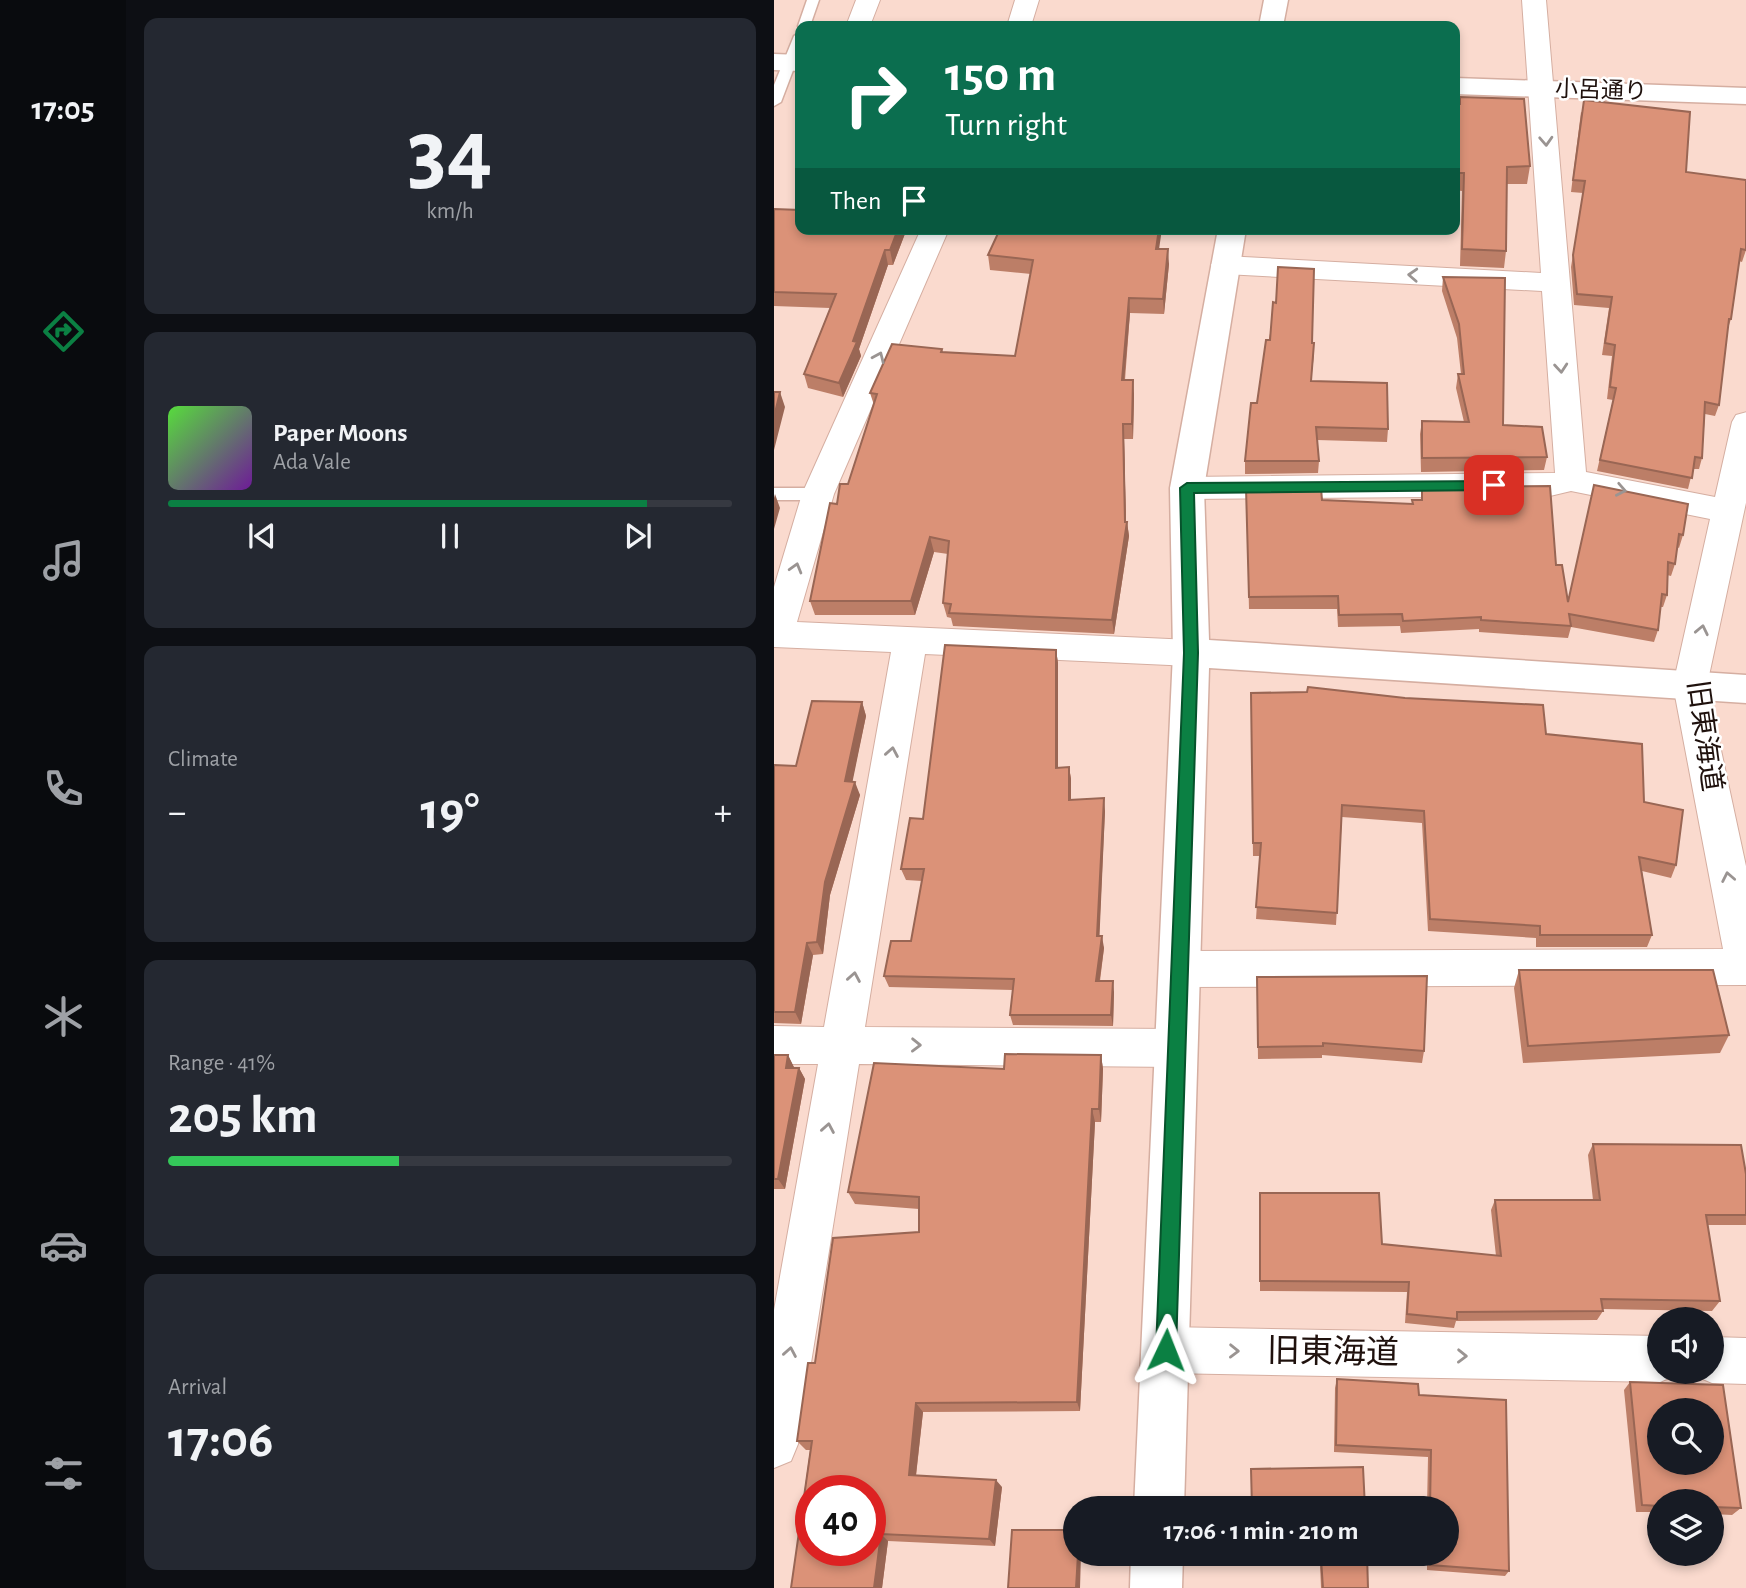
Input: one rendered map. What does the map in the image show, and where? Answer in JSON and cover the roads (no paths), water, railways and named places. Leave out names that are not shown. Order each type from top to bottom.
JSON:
[{"type":"street","points":[[860,21],[868,0]]},
{"type":"street","points":[[1021,21],[1027,0]]},
{"type":"street","points":[[1272,21],[1276,0]]},
{"type":"street","points":[[1534,0],[1543,89],[1554,283],[1571,480]]},
{"type":"street","name":"小呂通り","points":[[1460,86],[1746,96]]},
{"type":"street","points":[[932,235],[818,494],[775,634],[1191,653],[1746,689]]},
{"type":"street","points":[[1160,1496],[1191,653],[1187,488],[1231,235]]},
{"type":"street","points":[[1225,265],[1554,283]]},
{"type":"street","name":"旧東海道","points":[[1746,422],[1690,685],[1746,967]]},
{"type":"street","points":[[1187,488],[1550,485],[1571,480],[1728,510]]},
{"type":"street","points":[[774,1444],[910,640]]},
{"type":"street","points":[[1180,969],[1746,967]]},
{"type":"street","points":[[774,1045],[1177,1048]]},
{"type":"street","name":"旧東海道","points":[[1166,1350],[1647,1359]]},
{"type":"street","points":[[1724,1360],[1746,1361]]},
{"type":"street","points":[[1156,1588],[1157,1566]]},
{"type":"lane","points":[[806,21],[813,0]]},
{"type":"lane","points":[[774,102],[788,63]]},
{"type":"lane","points":[[774,494],[818,494]]}]
